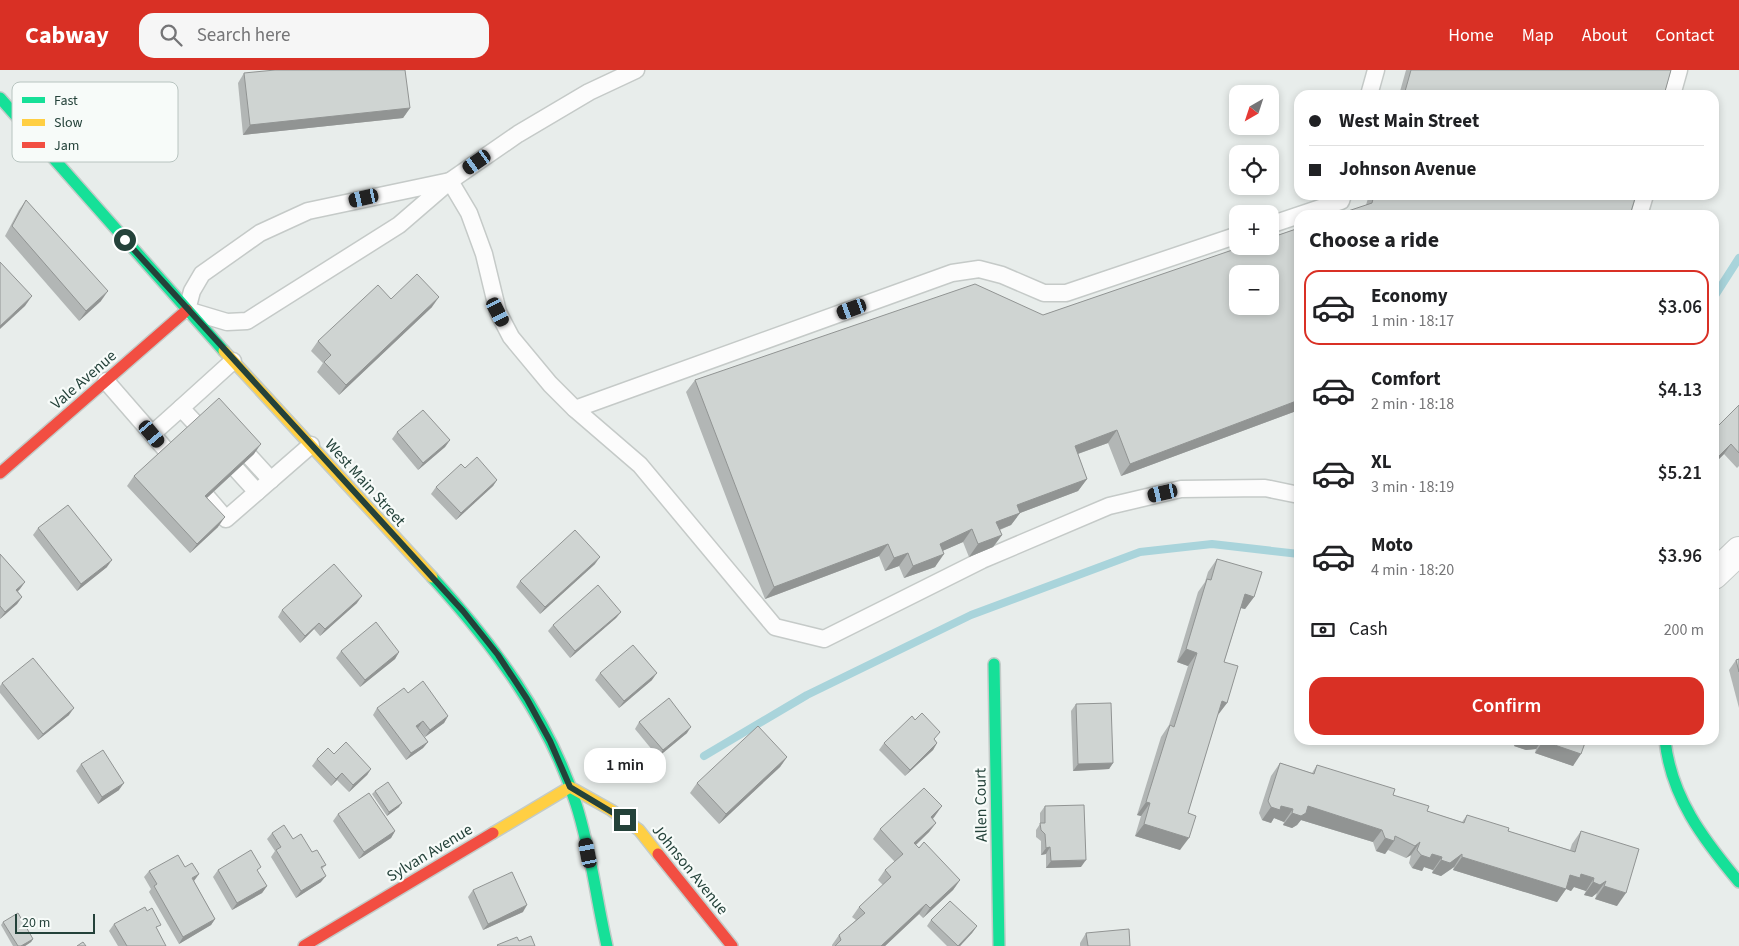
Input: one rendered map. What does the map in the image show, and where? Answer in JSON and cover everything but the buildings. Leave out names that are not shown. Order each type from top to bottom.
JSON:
[{"type":"street","name":"West Main Street","points":[[0,98],[12,112]]},
{"type":"street","name":"West Main Street","points":[[56,162],[233,362],[463,611],[498,655],[527,699],[550,741],[570,787],[585,837],[607,946]]},
{"type":"street","name":"Vale Avenue","points":[[0,473],[186,310]]},
{"type":"street","points":[[1719,570],[1739,551]]},
{"type":"street","name":"Allen Court","points":[[994,664],[999,946]]},
{"type":"street","points":[[1665,745],[1666,756],[1688,817],[1739,882]]},
{"type":"street","name":"Sylvan Avenue","points":[[304,946],[570,787]]},
{"type":"street","name":"Johnson Avenue","points":[[570,787],[611,810],[639,830],[732,946]]},
{"type":"lane","points":[[450,181],[308,211],[260,233],[202,274],[192,291],[186,310],[227,322],[247,320],[399,225],[450,181],[534,125],[589,92],[636,70]]},
{"type":"lane","points":[[1370,90],[1376,70]]},
{"type":"lane","points":[[1673,90],[1679,70]]},
{"type":"lane","points":[[450,181],[469,213],[484,254],[498,312],[511,337],[550,384],[574,409],[640,465],[675,504],[775,627],[824,639],[982,560],[1109,506],[1181,489],[1265,488],[1294,494]]},
{"type":"lane","points":[[1313,210],[1341,200]]},
{"type":"lane","points":[[1279,221],[1294,216]]},
{"type":"lane","points":[[574,409],[952,273],[979,269],[1002,275],[1044,293],[1066,293],[1229,239]]},
{"type":"lane","points":[[152,434],[181,408],[199,401],[233,362]]},
{"type":"lane","points":[[106,381],[166,450]]},
{"type":"lane","points":[[181,408],[195,423]]},
{"type":"lane","points":[[207,497],[226,519],[311,445]]},
{"type":"lane","points":[[250,457],[271,480]]},
{"type":"lane","points":[[237,470],[256,492]]},
{"type":"waterway","points":[[1719,289],[1739,258]]},
{"type":"waterway","points":[[704,756],[807,695],[971,615],[1140,552],[1212,544],[1294,553]]},
{"type":"traffic: fast","points":[[0,98],[12,112]]},
{"type":"traffic: fast","points":[[57,162],[224,351]]},
{"type":"traffic: fast","points":[[432,577],[497,655],[551,742],[565,772],[581,821],[607,946]]},
{"type":"traffic: fast","points":[[994,664],[999,946]]},
{"type":"traffic: fast","points":[[1666,745],[1674,780],[1691,816],[1713,850],[1739,882]]},
{"type":"traffic: slow","points":[[224,351],[432,577]]},
{"type":"traffic: slow","points":[[493,833],[570,787],[611,810],[639,830],[658,854]]},
{"type":"traffic: jam","points":[[0,473],[187,310]]},
{"type":"traffic: jam","points":[[304,946],[493,833]]},
{"type":"traffic: jam","points":[[658,854],[732,946]]},
{"type":"route","points":[[125,240],[233,362],[463,611],[498,655],[527,699],[550,741],[570,787],[625,820]]}]
